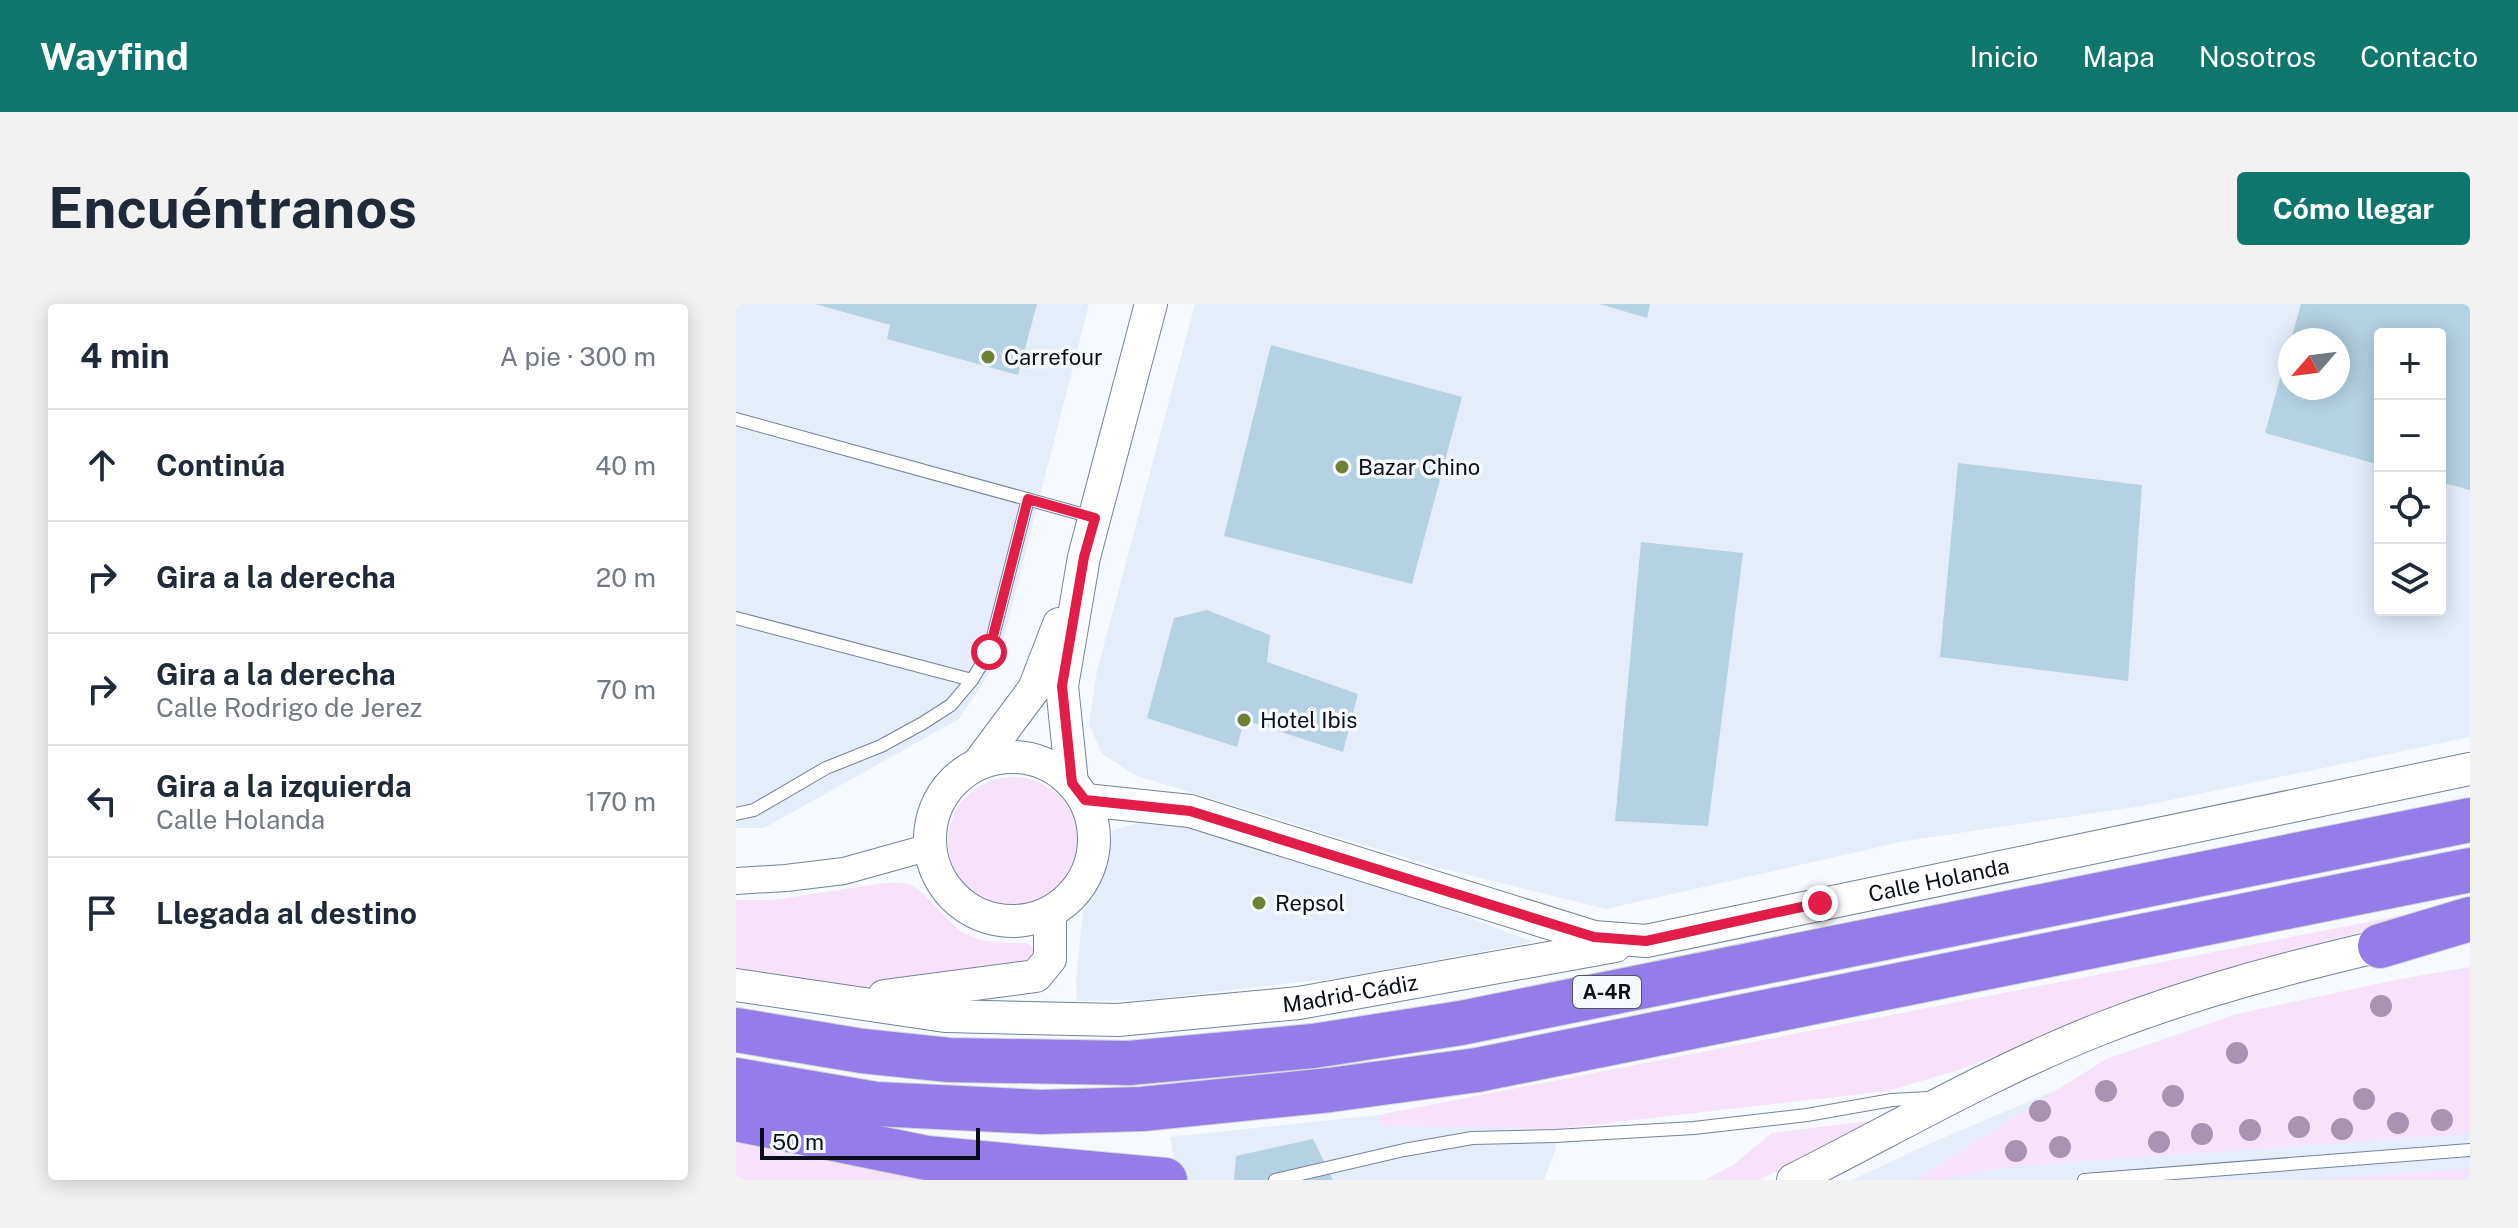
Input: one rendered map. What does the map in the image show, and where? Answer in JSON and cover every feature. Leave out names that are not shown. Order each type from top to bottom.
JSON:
[{"type":"highway","name":"A-4R","points":[[736,1030],[847,1049],[949,1060],[1129,1063],[1313,1046],[1461,1023],[2470,820]]},
{"type":"highway","name":"A-4R","points":[[736,1080],[876,1104],[1041,1112],[1142,1109],[1330,1090],[1477,1070],[2470,870]]},
{"type":"highway","points":[[2380,946],[2470,919]]},
{"type":"highway","points":[[736,1119],[927,1158],[1165,1180]]},
{"type":"street","points":[[978,764],[1034,689],[1084,557],[1151,304]]},
{"type":"street","points":[[1079,792],[1052,767],[1028,758],[1003,757],[978,764],[957,778],[941,797],[931,821],[930,847],[937,873],[952,895],[973,912],[998,921],[1025,921],[1050,913],[1071,897],[1086,876],[1094,851],[1093,825],[1079,792],[1062,686],[1084,557]]},
{"type":"street","name":"Calle Holanda","points":[[1079,792],[1190,811],[1594,937],[1646,941],[2470,769]]},
{"type":"street","points":[[736,881],[844,871],[930,847]]},
{"type":"street","points":[[838,1001],[1036,976],[1050,959],[1050,913]]},
{"type":"street","points":[[1793,1180],[2031,1060],[2166,1004],[2380,946],[2470,935]]},
{"type":"street","name":"Madrid-Cádiz","points":[[736,985],[945,1016],[1118,1020],[1299,1003],[1646,941]]},
{"type":"lane","points":[[736,419],[1095,518]]},
{"type":"lane","points":[[736,814],[754,810],[826,768],[881,746],[951,705],[972,680],[989,652],[1028,499]]},
{"type":"lane","points":[[736,618],[972,680]]},
{"type":"lane","points":[[1275,1180],[1404,1150],[1472,1138],[1694,1128],[1807,1115],[1892,1100],[1953,1097]]},
{"type":"lane","points":[[2084,1180],[2470,1150]]},
{"type":"shaded area","points":[[736,304],[1089,304],[998,660],[959,719],[764,828],[736,828]]},
{"type":"shaded area","points":[[1195,304],[2470,304],[2470,737],[2142,806],[1905,841],[1606,909],[1436,867],[1137,776],[1102,754],[1089,724],[1097,671]]},
{"type":"shaded area","points":[[1013,777],[1038,782],[1059,796],[1073,817],[1078,842],[1073,867],[1059,888],[1038,902],[1013,907],[988,902],[967,888],[953,867],[948,842],[953,817],[967,796],[988,782]]},
{"type":"shaded area","name":"Repsol","points":[[1160,817],[1415,897],[1533,942],[1344,977],[1145,1000],[1077,1001],[1083,909],[1100,879],[1113,830]]},
{"type":"shaded area","points":[[885,883],[904,883],[917,889],[954,926],[969,935],[993,942],[1027,943],[1038,952],[1036,965],[922,986],[816,989],[736,975],[736,900],[772,900]]},
{"type":"shaded area","points":[[2470,902],[2177,983],[1962,1069],[1887,1091],[1555,1129],[1381,1126],[1379,1115]]},
{"type":"shaded area","points":[[2470,967],[2470,1134],[2016,1166],[1939,1180],[1915,1180],[2106,1059],[2237,1014]]},
{"type":"shaded area","points":[[2470,974],[2470,1180],[1852,1180],[2119,1063]]},
{"type":"shaded area","points":[[1379,1115],[1381,1126],[1555,1129],[1556,1148],[1544,1180],[1177,1180],[1170,1137]]},
{"type":"shaded area","points":[[1884,1119],[1759,1180],[1705,1180],[1733,1165],[1772,1133]]},
{"type":"shaded area","points":[[736,1134],[927,1180],[746,1180],[736,1177]]},
{"type":"shaded area","points":[[2470,1169],[2470,1180],[2304,1180]]},
{"type":"building","name":"Carrefour","points":[[815,304],[1037,304],[1018,375],[887,339],[890,325]]},
{"type":"building","points":[[1600,304],[1650,304],[1647,318]]},
{"type":"building","points":[[2301,304],[2470,304],[2470,490],[2446,484],[2446,328],[2374,328],[2374,463],[2265,433],[2278,386],[2278,400],[2350,400],[2350,328],[2294,328]]},
{"type":"building","name":"Bazar Chino","points":[[1271,345],[1462,397],[1412,584],[1224,536]]},
{"type":"building","points":[[1958,463],[2142,485],[2128,681],[1940,657]]},
{"type":"building","points":[[1641,542],[1743,553],[1708,826],[1615,821]]},
{"type":"building","name":"Hotel Ibis","points":[[1207,610],[1270,635],[1267,662],[1358,694],[1343,752],[1244,720],[1237,747],[1147,718],[1174,618]]},
{"type":"building","points":[[1313,1139],[1333,1180],[1234,1180],[1236,1156]]},
{"type":"place","name":"Carrefour","points":[[988,357]]},
{"type":"place","name":"Bazar Chino","points":[[1342,467]]},
{"type":"place","name":"Hotel Ibis","points":[[1244,720]]},
{"type":"place","name":"Repsol","points":[[1259,903]]},
{"type":"route","points":[[989,652],[1028,499],[1095,518],[1084,557],[1062,686],[1072,783],[1085,800],[1190,811],[1594,937],[1646,941],[1820,903]]}]
